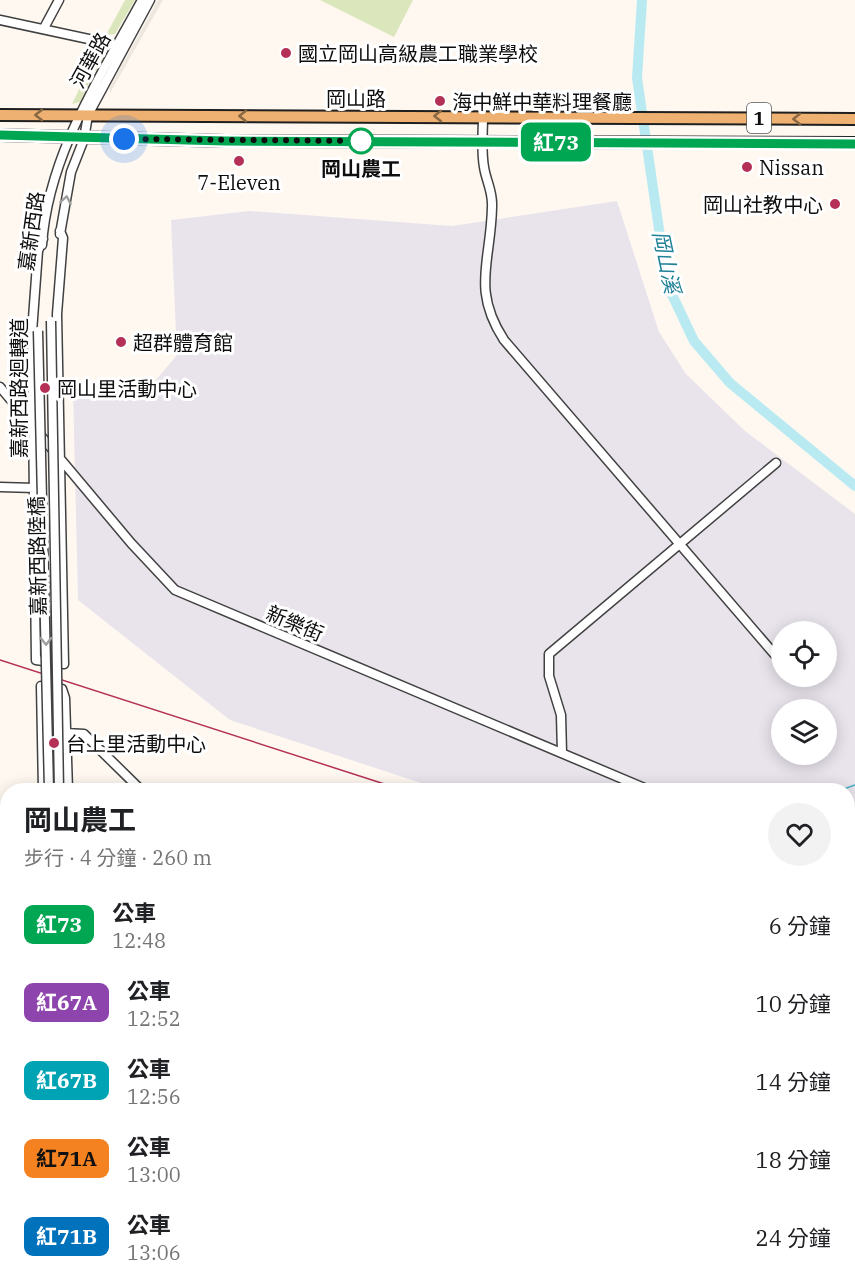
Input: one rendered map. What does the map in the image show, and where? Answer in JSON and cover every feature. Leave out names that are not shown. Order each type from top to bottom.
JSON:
[{"type":"main road","name":"岡山路","points":[[0,115],[622,116],[855,119]]},
{"type":"main road","name":"1","points":[[0,135],[84,139],[855,144]]},
{"type":"street","points":[[44,28],[59,0]]},
{"type":"street","name":"河華路","points":[[121,46],[142,0]]},
{"type":"street","name":"河華路","points":[[70,137],[121,46],[150,0]]},
{"type":"street","points":[[0,20],[121,46]]},
{"type":"street","name":"河華路","points":[[83,115],[84,139]]},
{"type":"street","points":[[483,116],[484,168],[491,186],[492,206],[484,292],[493,322],[504,340],[771,650]]},
{"type":"street","name":"嘉新西路","points":[[38,331],[43,239],[56,173],[70,137]]},
{"type":"street","name":"嘉新西路","points":[[51,321],[60,231],[71,172],[84,139]]},
{"type":"street","points":[[59,454],[57,314],[63,238],[60,231]]},
{"type":"street","name":"嘉新西路迴轉道","points":[[43,239],[38,251],[32,357],[36,660],[64,664],[59,454]]},
{"type":"street","name":"嘉新西路陸橋","points":[[51,321],[59,783]]},
{"type":"street","name":"嘉新西路陸橋","points":[[38,331],[49,783]]},
{"type":"street","points":[[32,357],[58,357]]},
{"type":"street","name":"新樂街","points":[[0,387],[59,454],[131,543],[176,590],[633,783]]},
{"type":"street","points":[[562,753],[561,715],[549,676],[549,654],[776,463]]},
{"type":"street","points":[[0,487],[35,488]]},
{"type":"street","points":[[43,783],[41,686],[62,689],[65,698],[68,783]]},
{"type":"street","points":[[66,733],[84,734],[134,783]]},
{"type":"shaded area","points":[[158,0],[163,0],[110,93],[109,89]]},
{"type":"shaded area","points":[[617,201],[659,332],[686,374],[745,431],[855,514],[855,783],[421,783],[230,720],[78,600],[73,389],[150,387],[177,355],[171,220],[249,211],[452,226]]},
{"type":"green space","points":[[125,0],[135,0],[115,34],[106,35]]},
{"type":"green space","points":[[320,0],[413,0],[394,37]]},
{"type":"green space","points":[[98,48],[105,53],[96,71],[87,71]]},
{"type":"green space","points":[[86,75],[91,79],[80,102],[72,104]]},
{"type":"waterway","name":"岡山溪","points":[[642,0],[637,78],[667,284],[694,341],[730,383],[855,486]]},
{"type":"railway","points":[[0,660],[381,783]]},
{"type":"bus line","name":"紅73","points":[[0,135],[225,141],[855,144]]},
{"type":"place","name":"國立岡山高級農工職業學校","points":[[286,53]]},
{"type":"place","name":"海中鮮中華料理餐廳","points":[[440,101]]},
{"type":"place","name":"岡山農工","points":[[361,141]]},
{"type":"place","name":"7-Eleven","points":[[239,161]]},
{"type":"place","name":"Nissan","points":[[747,167]]},
{"type":"place","name":"岡山社教中心","points":[[835,204]]},
{"type":"place","name":"超群體育館","points":[[121,342]]},
{"type":"place","name":"岡山里活動中心","points":[[45,388]]},
{"type":"place","name":"台上里活動中心","points":[[54,743]]},
{"type":"route","points":[[124,139],[361,141]]}]
